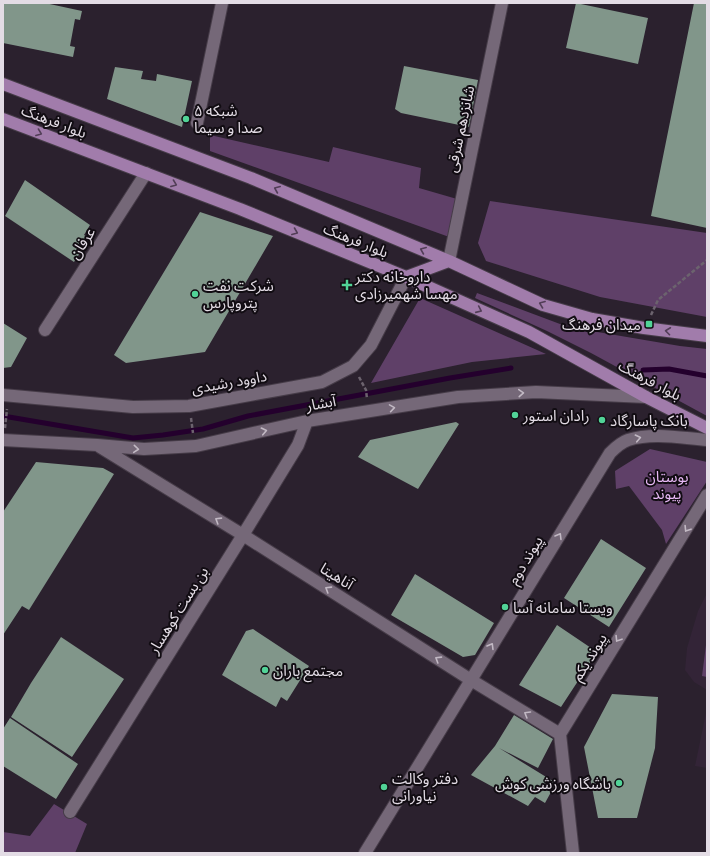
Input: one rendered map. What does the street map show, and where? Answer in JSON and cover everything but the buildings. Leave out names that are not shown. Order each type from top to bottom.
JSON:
[{"type":"main road","name":"بلوار فرهنگ","points":[[3,84],[251,178],[449,261],[543,305],[592,319],[644,328],[707,336]]},
{"type":"main road","name":"بلوار فرهنگ","points":[[3,119],[240,209],[406,277],[529,332],[646,397],[707,428]]},
{"type":"main road","points":[[406,277],[449,261]]},
{"type":"street","points":[[197,123],[222,3]]},
{"type":"street","name":"شانزدهم شرقی","points":[[449,261],[502,3]]},
{"type":"street","name":"عرفان","points":[[45,330],[146,173]]},
{"type":"street","name":"داوود رشیدی","points":[[3,395],[133,407],[189,406],[322,382],[353,366],[371,345],[406,277]]},
{"type":"street","name":"آبشار","points":[[3,440],[144,449],[196,446],[307,421],[458,397],[536,392],[646,397]]},
{"type":"street","name":"بن بست کوهسار","points":[[70,812],[298,445],[307,421]]},
{"type":"street","name":"پیوند دوم","points":[[365,853],[610,452],[626,440],[647,436],[668,436],[707,440]]},
{"type":"street","name":"آناهیتا","points":[[97,445],[243,535],[471,680],[560,734]]},
{"type":"street","name":"پیوند یکم","points":[[560,734],[707,495]]},
{"type":"street","points":[[560,734],[573,853]]},
{"type":"path","points":[[644,328],[658,300],[707,260]]},
{"type":"path","points":[[6,422],[7,410]]},
{"type":"path","points":[[192,425],[193,434]]},
{"type":"shaded area","points":[[707,593],[707,690],[694,682],[685,670],[687,648],[698,611]]},
{"type":"shaded area","points":[[707,708],[707,768],[695,766]]},
{"type":"green space","points":[[210,135],[329,162],[333,147],[421,168],[419,188],[457,199],[452,238],[210,151]]},
{"type":"green space","points":[[490,201],[707,233],[707,317],[600,297],[486,261],[478,243]]},
{"type":"green space","points":[[477,293],[568,327],[680,346],[707,349],[707,416],[591,353],[475,298]]},
{"type":"green space","points":[[420,298],[546,354],[472,362],[371,383]]},
{"type":"green space","name":"بوستان پیوند","points":[[650,449],[707,462],[707,481],[666,544],[662,530],[629,486],[616,489],[615,471]]},
{"type":"green space","points":[[707,643],[707,677],[702,676]]},
{"type":"green space","points":[[54,804],[87,824],[75,853],[3,853],[3,832],[30,836]]},
{"type":"waterway","points":[[3,416],[133,438],[203,429],[248,416],[511,368]]},
{"type":"waterway","points":[[643,370],[669,369],[707,376]]},
{"type":"place","name":"شبکه ۵ صدا و سیما","points":[[186,119]]},
{"type":"place","name":"داروخانه دکتر مهسا شهمیرزادی","points":[[347,285]]},
{"type":"place","name":"شرکت نفت پتروپارس","points":[[195,294]]},
{"type":"place","name":"میدان فرهنگ","points":[[649,324]]},
{"type":"place","name":"رادان استور","points":[[515,415]]},
{"type":"place","name":"بانک پاسارگاد","points":[[602,420]]},
{"type":"place","name":"ویستا سامانه آسا","points":[[505,607]]},
{"type":"place","name":"مجتمع باران","points":[[265,670]]},
{"type":"place","name":"باشگاه ورزشی کوش","points":[[619,783]]},
{"type":"place","name":"دفتر وکالت نیاورانی","points":[[384,787]]}]
